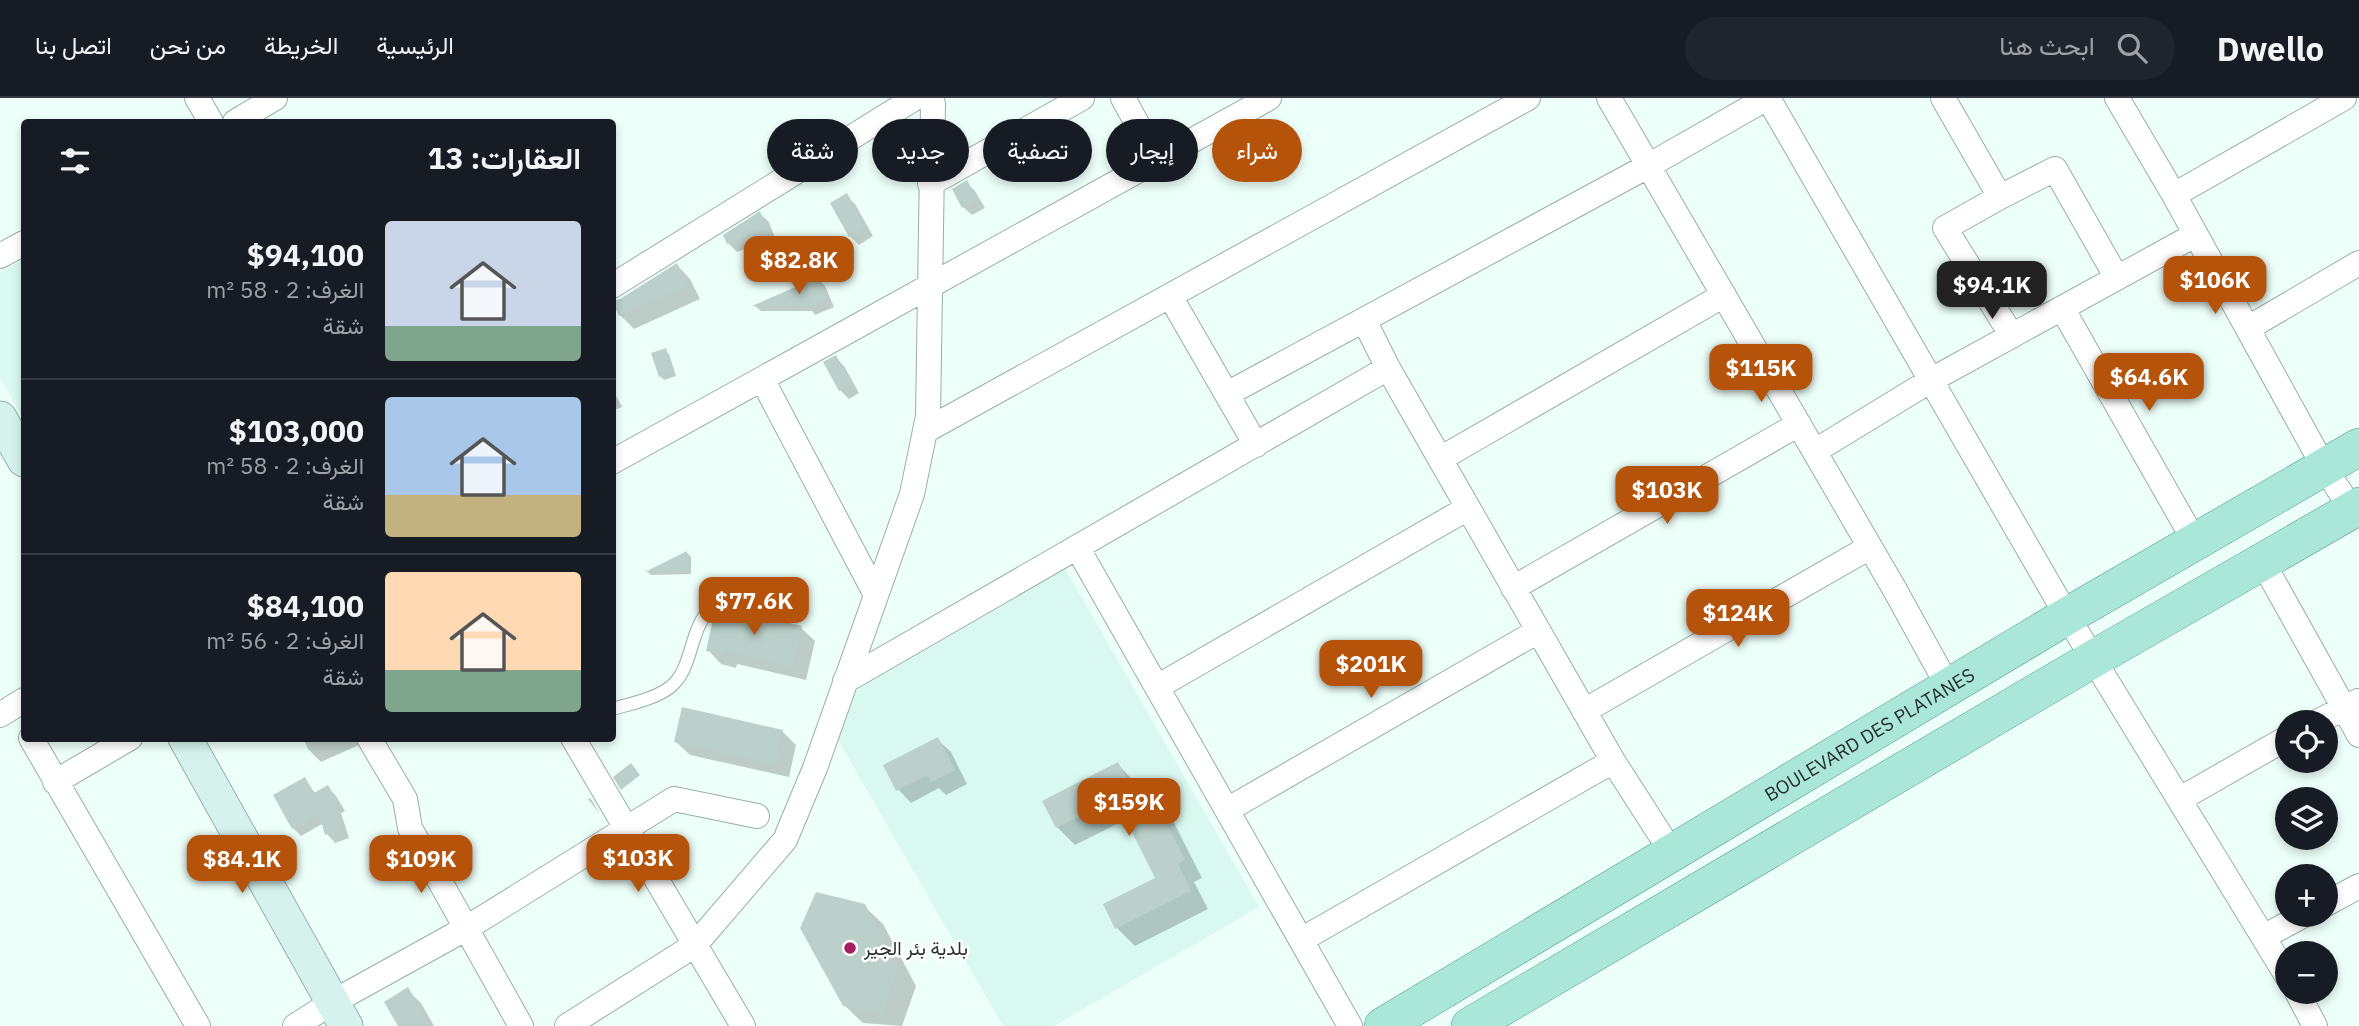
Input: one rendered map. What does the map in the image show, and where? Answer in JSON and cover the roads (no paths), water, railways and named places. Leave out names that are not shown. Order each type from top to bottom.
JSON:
[{"type":"main road","name":"BOULEVARD DES PLATANES","points":[[1383,1026],[2067,616],[2359,447]]},
{"type":"main road","points":[[1470,1026],[2355,508]]},
{"type":"street","points":[[197,98],[209,119]]},
{"type":"street","points":[[240,119],[275,98]]},
{"type":"street","points":[[616,284],[915,98]]},
{"type":"street","points":[[567,1026],[695,945],[785,840],[816,768],[912,494],[928,416],[931,98]]},
{"type":"street","points":[[930,184],[1083,98]]},
{"type":"street","points":[[1123,98],[1135,119]]},
{"type":"street","points":[[1198,137],[1269,98]]},
{"type":"street","points":[[925,431],[1528,98]]},
{"type":"street","points":[[1609,98],[1950,688]]},
{"type":"street","points":[[1227,394],[1768,98],[1933,379],[2067,616],[2275,954]]},
{"type":"street","points":[[1943,98],[2000,197]]},
{"type":"street","points":[[2117,98],[2174,195],[2324,467],[2355,508]]},
{"type":"street","points":[[2174,195],[2344,98]]},
{"type":"street","points":[[2012,336],[1945,228],[2000,197],[2055,169],[2117,278]]},
{"type":"street","points":[[616,460],[1117,182]]},
{"type":"street","points":[[1815,452],[1933,379],[2195,235]]},
{"type":"street","points":[[0,256],[21,245]]},
{"type":"street","points":[[2248,328],[2359,263]]},
{"type":"street","points":[[1440,459],[1724,295]]},
{"type":"street","points":[[1170,296],[1255,445]]},
{"type":"street","points":[[2063,308],[2195,542]]},
{"type":"street","points":[[1364,320],[1388,368],[1612,761],[1672,853]]},
{"type":"street","points":[[845,681],[1388,368]]},
{"type":"street","points":[[762,379],[876,595]]},
{"type":"street","points":[[0,418],[21,455]]},
{"type":"street","points":[[1513,588],[1799,424]]},
{"type":"street","points":[[1157,687],[1468,508]]},
{"type":"street","points":[[1077,547],[1350,1026]]},
{"type":"street","points":[[1584,711],[1870,547]]},
{"type":"street","points":[[2262,561],[2351,704],[2359,735]]},
{"type":"street","points":[[1227,810],[1538,631]]},
{"type":"street","points":[[33,742],[198,1026]]},
{"type":"street","points":[[55,782],[123,742]]},
{"type":"street","points":[[187,742],[339,1014]]},
{"type":"street","points":[[371,742],[405,799],[410,828],[521,1026]]},
{"type":"street","points":[[575,742],[743,1026]]},
{"type":"street","points":[[2179,799],[2275,745]]},
{"type":"street","points":[[1301,940],[1612,761]]},
{"type":"street","points":[[295,1026],[339,1014],[465,929],[674,799],[757,816]]},
{"type":"street","points":[[2338,897],[2359,886]]},
{"type":"street","points":[[2265,936],[2282,927]]},
{"type":"street","points":[[2303,1004],[2315,1026]]},
{"type":"lane","points":[[616,708],[670,688],[685,667],[698,623],[713,606],[746,590]]},
{"type":"place","name":"بلدية بئر الجير","points":[[850,948]]}]
